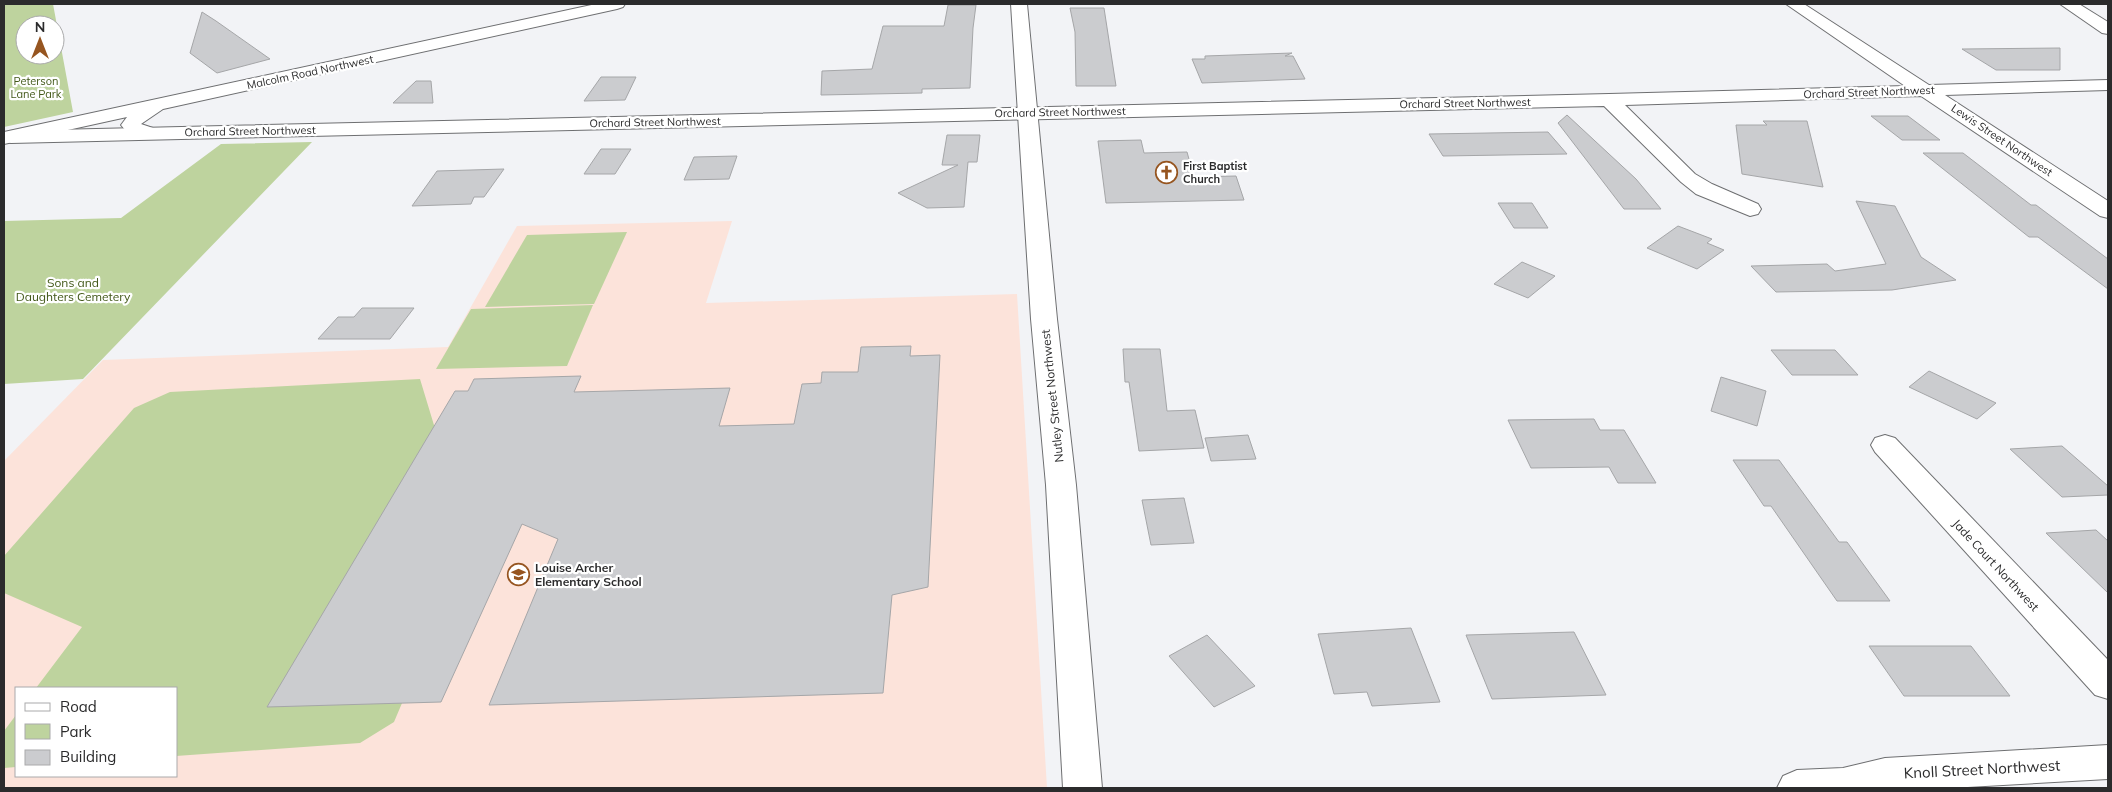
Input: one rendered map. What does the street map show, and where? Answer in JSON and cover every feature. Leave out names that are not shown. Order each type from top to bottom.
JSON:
[{"type":"street","name":"Malcolm Road Northwest","points":[[7,138],[617,4]]},
{"type":"street","name":"Nutley Street Northwest","points":[[1019,4],[1044,319],[1061,485],[1083,788]]},
{"type":"street","name":"Lewis Street Northwest","points":[[1794,4],[1928,90],[2108,211]]},
{"type":"street","points":[[2068,4],[2108,29]]},
{"type":"street","name":"Orchard Street Northwest","points":[[7,138],[1028,112],[1609,100],[2108,85]]},
{"type":"street","points":[[1609,100],[1688,178],[1719,197],[1750,209]]},
{"type":"street","points":[[152,134],[131,126],[133,121],[140,116],[162,104]]},
{"type":"street","name":"Jade Court Northwest","points":[[1884,445],[2108,684]]},
{"type":"street","name":"Knoll Street Northwest","points":[[1797,788],[1843,785],[1885,775],[2108,762]]},
{"type":"shaded area","name":"Louise Archer Elementary School","points":[[732,221],[706,303],[1017,294],[1047,788],[4,788],[4,461],[103,360],[448,347],[517,226]]},
{"type":"green space","name":"Peterson Lane Park","points":[[4,4],[53,4],[55,15],[15,15],[15,65],[64,65],[73,112],[4,127]]},
{"type":"green space","name":"Sons and Daughters Cemetery","points":[[312,142],[83,379],[4,384],[4,221],[121,218],[221,144]]},
{"type":"green space","points":[[627,232],[594,304],[485,307],[527,235]]},
{"type":"green space","points":[[593,305],[567,366],[436,369],[471,309]]},
{"type":"green space","points":[[420,379],[440,445],[501,470],[394,722],[360,743],[178,756],[178,687],[37,687],[82,627],[4,593],[4,556],[134,408],[170,392]]},
{"type":"green space","points":[[15,716],[15,767],[4,768],[4,731]]},
{"type":"building","points":[[948,5],[976,5],[970,88],[922,89],[922,93],[821,95],[822,71],[872,69],[883,26],[944,26]]},
{"type":"building","points":[[1070,8],[1104,8],[1116,86],[1076,86],[1075,32]]},
{"type":"building","points":[[202,12],[270,59],[217,73],[190,53]]},
{"type":"building","points":[[2060,48],[2060,70],[1996,70],[1962,49]]},
{"type":"building","points":[[1292,53],[1285,56],[1293,56],[1305,79],[1202,83],[1192,59],[1205,59],[1205,56]]},
{"type":"building","points":[[601,77],[636,77],[625,100],[584,101]]},
{"type":"building","points":[[416,81],[431,81],[433,103],[393,103]]},
{"type":"building","points":[[1567,115],[1636,179],[1661,209],[1624,209],[1558,123]]},
{"type":"building","points":[[1871,116],[1908,116],[1940,140],[1902,140]]},
{"type":"building","points":[[1763,121],[1807,121],[1823,187],[1742,174],[1736,125],[1767,125]]},
{"type":"building","points":[[1548,132],[1567,154],[1443,156],[1429,134]]},
{"type":"building","points":[[947,135],[980,135],[977,162],[968,162],[964,207],[927,208],[898,193],[958,165],[942,165]]},
{"type":"building","points":[[1141,140],[1144,153],[1187,152],[1194,177],[1236,176],[1244,200],[1106,203],[1098,141]]},
{"type":"building","points":[[601,149],[631,149],[615,174],[584,174]]},
{"type":"building","points":[[1923,153],[1963,153],[2031,205],[2036,205],[2108,259],[2108,289],[2038,237],[2029,237]]},
{"type":"building","points":[[737,156],[729,179],[684,180],[694,157]]},
{"type":"building","points":[[504,169],[484,197],[474,197],[471,204],[412,206],[437,171]]},
{"type":"building","points":[[1856,201],[1895,206],[1921,257],[1956,280],[1892,290],[1776,292],[1751,266],[1827,264],[1835,271],[1886,264]]},
{"type":"building","points":[[1498,203],[1532,203],[1548,228],[1514,228]]},
{"type":"building","points":[[1678,226],[1712,239],[1707,243],[1724,250],[1697,269],[1647,248]]},
{"type":"building","points":[[1522,262],[1555,276],[1528,298],[1494,284]]},
{"type":"building","points":[[362,308],[414,308],[390,339],[318,339],[338,317],[354,317]]},
{"type":"building","points":[[911,346],[910,356],[940,355],[928,587],[892,595],[883,693],[489,705],[558,539],[522,524],[441,702],[267,707],[455,391],[468,391],[474,379],[581,376],[574,392],[730,388],[719,426],[794,424],[802,384],[821,383],[822,372],[858,372],[861,347]]},
{"type":"building","points":[[1123,349],[1160,349],[1167,411],[1195,410],[1204,448],[1139,451],[1129,382],[1125,382]]},
{"type":"building","points":[[1771,350],[1835,350],[1858,375],[1792,375]]},
{"type":"building","points":[[1929,371],[1996,403],[1977,419],[1909,387]]},
{"type":"building","points":[[1721,377],[1766,391],[1757,426],[1711,411]]},
{"type":"building","points":[[1594,419],[1600,430],[1624,430],[1656,483],[1618,483],[1609,467],[1531,468],[1508,420]]},
{"type":"building","points":[[1248,435],[1256,459],[1211,461],[1205,438]]},
{"type":"building","points":[[2062,446],[2108,486],[2108,495],[2062,497],[2010,449]]},
{"type":"building","points":[[1733,460],[1779,460],[1839,542],[1847,542],[1890,601],[1837,601],[1771,506],[1764,506]]},
{"type":"building","points":[[1184,498],[1194,543],[1151,545],[1142,500]]},
{"type":"building","points":[[2096,530],[2108,541],[2108,593],[2046,533]]},
{"type":"building","points":[[1411,628],[1440,702],[1372,706],[1367,692],[1334,694],[1318,634]]},
{"type":"building","points":[[1574,632],[1606,695],[1492,699],[1466,635]]},
{"type":"building","points":[[1207,635],[1255,686],[1214,707],[1169,656]]},
{"type":"building","points":[[1869,646],[1971,646],[2010,696],[1904,696]]},
{"type":"place","name":"First Baptist Church","points":[[1167,172]]},
{"type":"place","name":"Louise Archer Elementary School","points":[[519,574]]}]
